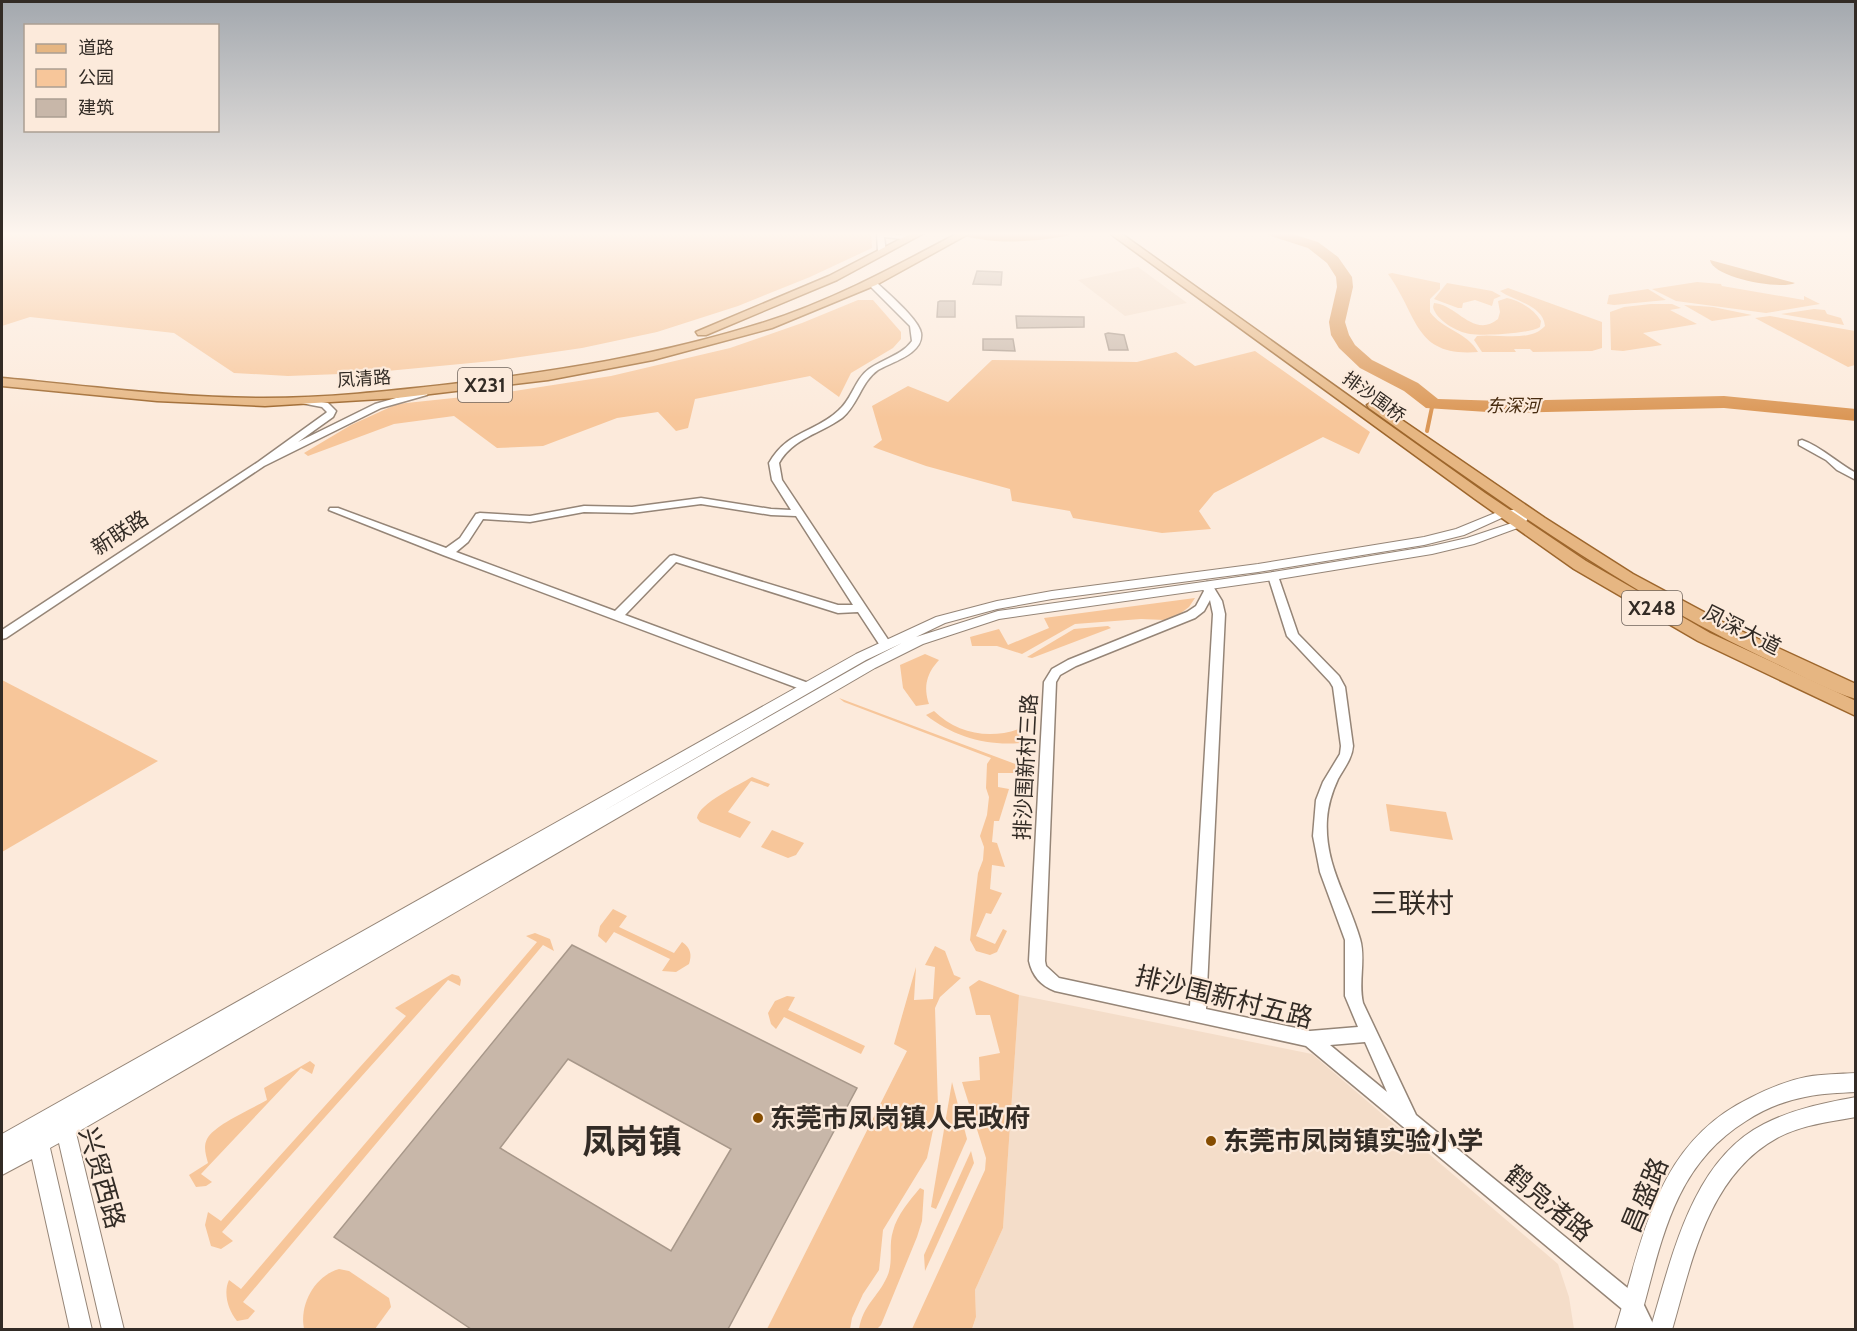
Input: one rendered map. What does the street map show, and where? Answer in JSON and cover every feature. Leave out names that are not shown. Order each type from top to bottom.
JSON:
[{"type":"main road","name":"凤清路","points":[[2,369],[196,388],[255,391],[336,389],[459,378],[578,361],[660,344],[713,328],[792,294]]},
{"type":"main road","name":"凤清路","points":[[725,335],[828,294]]},
{"type":"main road","name":"凤清路","points":[[2,382],[174,399],[246,402],[302,401],[435,391],[619,364],[768,325],[844,294]]},
{"type":"main road","name":"排沙围桥","points":[[1209,294],[1468,479]]},
{"type":"main road","name":"凤深大道","points":[[1468,479],[1504,513],[1522,518],[1685,610],[1856,692]]},
{"type":"main road","name":"凤深大道","points":[[1468,479],[1611,585],[1669,618],[1779,674],[1856,709]]},
{"type":"street","points":[[883,294],[914,325],[917,336],[910,348],[869,374],[843,412],[792,441],[780,451],[774,463],[774,472],[885,644]]},
{"type":"street","name":"新联路","points":[[261,464],[378,406],[435,391]]},
{"type":"street","name":"新联路","points":[[2,635],[261,464],[330,415],[332,411],[325,405],[302,401]]},
{"type":"street","points":[[1802,443],[1856,477]]},
{"type":"street","points":[[447,553],[464,540],[480,516],[530,519],[584,509],[632,510],[701,501],[771,512],[799,513]]},
{"type":"street","points":[[334,510],[807,687]]},
{"type":"street","points":[[57,1123],[807,687],[885,644],[941,620],[997,605],[1424,541],[1460,532],[1504,513]]},
{"type":"street","points":[[2,1145],[57,1123],[870,665],[918,641],[971,623],[1025,610],[1208,588],[1451,546],[1522,518]]},
{"type":"street","points":[[617,616],[674,558],[838,609],[862,608]]},
{"type":"street","points":[[1273,576],[1293,636],[1335,679],[1341,694],[1346,754],[1323,800],[1320,843],[1323,863],[1353,940],[1355,953],[1351,991],[1411,1123]]},
{"type":"street","points":[[1198,1015],[1219,614],[1218,602],[1208,588]]},
{"type":"street","name":"排沙围新村三路","points":[[1039,970],[1037,961],[1050,682],[1056,672],[1072,663],[1191,615],[1200,609],[1208,588]]},
{"type":"street","name":"排沙围新村五路","points":[[1039,970],[1055,984],[1310,1040],[1411,1123]]},
{"type":"street","points":[[1310,1040],[1370,1034]]},
{"type":"street","name":"昌盛路","points":[[1626,1329],[1667,1199],[1687,1161],[1715,1132],[1748,1109],[1775,1096],[1806,1087],[1856,1082]]},
{"type":"street","points":[[1661,1329],[1696,1218],[1710,1188],[1724,1168],[1755,1141],[1795,1119],[1820,1112],[1856,1107]]},
{"type":"street","name":"兴贸西路","points":[[39,1143],[57,1123]]},
{"type":"street","name":"兴贸西路","points":[[57,1123],[113,1329]]},
{"type":"street","name":"鹤凫渚路","points":[[1411,1123],[1634,1306],[1646,1329]]},
{"type":"street","points":[[2,1165],[39,1143],[81,1329]]},
{"type":"shaded area","points":[[1096,294],[1175,294],[1187,303],[1125,316]]},
{"type":"shaded area","name":"东莞市凤岗镇实验小学","points":[[1019,995],[1312,1054],[1558,1264],[1569,1297],[1574,1329],[972,1330],[976,1317],[975,1290],[1003,1228]]},
{"type":"green space","points":[[2,294],[768,294],[657,332],[582,348],[492,361],[366,373],[288,376],[234,373],[174,333],[30,317],[2,326]]},
{"type":"green space","points":[[1400,294],[1435,294],[1430,299],[1430,312],[1441,323],[1468,340],[1478,352],[1457,352],[1441,348],[1430,341],[1413,319]]},
{"type":"green space","points":[[1438,294],[1501,296],[1494,299],[1492,306],[1475,300],[1463,303],[1462,308],[1434,299]]},
{"type":"green space","points":[[1525,294],[1602,322],[1602,348],[1592,351],[1533,352],[1530,349],[1514,349],[1516,352],[1482,352],[1474,340],[1477,336],[1522,336],[1539,331],[1545,326],[1543,319],[1534,308],[1506,295]]},
{"type":"green space","points":[[1656,294],[1666,300],[1614,305],[1607,304],[1609,295]]},
{"type":"green space","points":[[1662,294],[1770,294],[1804,300],[1804,296],[1820,304],[1766,313],[1676,301]]},
{"type":"green space","points":[[1507,298],[1531,309],[1541,321],[1540,327],[1516,333],[1470,334],[1448,325],[1438,316],[1433,307],[1434,303],[1442,305],[1465,319],[1481,325],[1498,319],[1500,312],[1498,301]]},
{"type":"green space","points":[[858,300],[873,300],[901,332],[901,339],[893,348],[851,373],[839,397],[810,376],[695,399],[688,428],[676,431],[658,412],[617,418],[543,446],[497,448],[454,416],[394,424],[308,456],[304,453],[351,425],[397,404],[501,393],[611,376],[730,348],[802,323]]},
{"type":"green space","points":[[1672,304],[1681,308],[1670,310],[1697,324],[1643,333],[1662,345],[1623,351],[1611,350],[1610,312],[1624,307]]},
{"type":"green space","points":[[1684,305],[1713,307],[1752,315],[1712,321]]},
{"type":"green space","points":[[1814,309],[1825,310],[1827,314],[1841,318],[1844,325],[1781,314]]},
{"type":"green space","points":[[1770,316],[1855,331],[1855,365],[1848,367],[1755,318]]},
{"type":"green space","points":[[1255,351],[1370,432],[1359,454],[1323,437],[1214,493],[1199,511],[1211,529],[1162,533],[1073,518],[1070,511],[1012,501],[1010,489],[926,466],[873,447],[882,440],[872,406],[908,386],[948,402],[992,360],[1137,362],[1176,352],[1195,366]]},
{"type":"green space","points":[[1195,598],[1181,613],[1165,620],[1141,619],[1075,624],[1022,654],[997,646],[972,646],[970,637],[999,629],[1008,645],[1049,628],[1044,618]]},
{"type":"green space","points":[[1108,626],[1111,628],[1032,658],[1027,657],[1074,629]]},
{"type":"green space","points":[[925,654],[939,660],[927,680],[926,691],[929,704],[916,706],[903,688],[900,665]]},
{"type":"green space","points":[[2,680],[158,761],[2,852]]},
{"type":"green space","points":[[839,698],[1018,765],[1018,773],[998,773],[998,787],[1009,789],[999,821],[994,821],[992,842],[997,843],[1005,867],[992,865],[990,889],[1002,893],[991,914],[986,913],[976,936],[995,944],[1003,929],[1007,931],[997,952],[990,955],[976,951],[970,940],[978,873],[983,860],[984,847],[980,836],[987,815],[989,797],[986,788],[987,764],[991,758],[844,702]]},
{"type":"green space","points":[[934,711],[953,725],[975,733],[998,734],[1021,728],[1020,743],[995,743],[958,734],[926,715]]},
{"type":"green space","points":[[752,777],[770,784],[768,787],[751,781],[728,812],[751,822],[740,838],[700,822],[697,818],[705,806]]},
{"type":"green space","points":[[1386,804],[1446,812],[1453,840],[1390,831]]},
{"type":"green space","points":[[772,830],[804,843],[796,855],[788,858],[761,847]]},
{"type":"green space","points":[[613,909],[627,916],[619,927],[674,953],[682,942],[690,952],[689,964],[676,972],[662,971],[670,959],[614,932],[606,943],[598,936],[600,926]]},
{"type":"green space","points":[[535,933],[550,939],[554,951],[543,945],[243,1302],[255,1311],[248,1319],[237,1321],[227,1301],[226,1290],[229,1280],[241,1289],[537,942],[526,936]]},
{"type":"green space","points":[[935,946],[945,951],[954,975],[961,978],[940,997],[935,1008],[938,1107],[927,1158],[883,1230],[879,1270],[863,1294],[852,1318],[850,1329],[767,1329],[907,1051],[894,1044],[916,967],[914,1000],[933,999],[935,967],[925,965]]},
{"type":"green space","points":[[452,974],[459,976],[460,986],[448,980],[222,1232],[233,1241],[221,1249],[211,1246],[205,1225],[208,1212],[221,1221],[406,1016],[395,1008]]},
{"type":"green space","points":[[979,980],[1019,995],[1003,1228],[975,1290],[976,1317],[972,1329],[912,1329],[985,1170],[986,1158],[962,1082],[980,1080],[979,1057],[1000,1053],[990,1015],[976,1015],[969,987]]},
{"type":"green space","points":[[787,996],[795,997],[788,1010],[865,1046],[861,1054],[784,1017],[776,1029],[771,1024],[768,1013],[775,1001]]},
{"type":"green space","points":[[310,1061],[315,1065],[312,1074],[301,1068],[201,1174],[212,1182],[206,1186],[196,1187],[189,1175],[208,1163],[205,1145],[211,1134],[225,1123],[267,1100],[264,1088]]},
{"type":"green space","points":[[952,1082],[967,1139],[936,1209],[931,1207]]},
{"type":"green space","points":[[971,1151],[974,1163],[925,1271],[924,1255]]},
{"type":"green space","points":[[920,1188],[924,1190],[922,1221],[881,1325],[877,1329],[859,1329],[867,1307],[889,1271],[895,1225],[904,1208]]},
{"type":"green space","points":[[339,1269],[349,1271],[389,1298],[391,1307],[375,1329],[304,1329],[304,1310],[311,1292],[323,1278]]},
{"type":"building","points":[[940,301],[955,301],[955,317],[937,317]]},
{"type":"building","points":[[1016,316],[1084,317],[1084,327],[1017,328]]},
{"type":"building","points":[[1105,334],[1124,335],[1128,350],[1109,350]]},
{"type":"building","points":[[983,339],[1013,339],[1015,351],[983,350]]},
{"type":"building","name":"东莞市凤岗镇人民政府","points":[[572,945],[857,1088],[728,1329],[471,1329],[334,1237]],"holes":[[[568,1059],[731,1149],[671,1251],[500,1148]]]},
{"type":"waterway","name":"东深河","points":[[1343,294],[1337,322],[1340,335],[1348,348],[1366,364],[1411,387],[1433,404],[1503,407],[1724,402],[1856,415]]},
{"type":"waterway","name":"东深河","points":[[1432,408],[1433,404]]},
{"type":"waterway","points":[[1427,431],[1432,407]]},
{"type":"place","name":"东莞市凤岗镇人民政府","points":[[758,1118]]},
{"type":"place","name":"东莞市凤岗镇实验小学","points":[[1211,1141]]},
{"type":"district","name":"三联村","points":[[1412,903]]},
{"type":"district","name":"凤岗镇","points":[[632,1141]]}]
